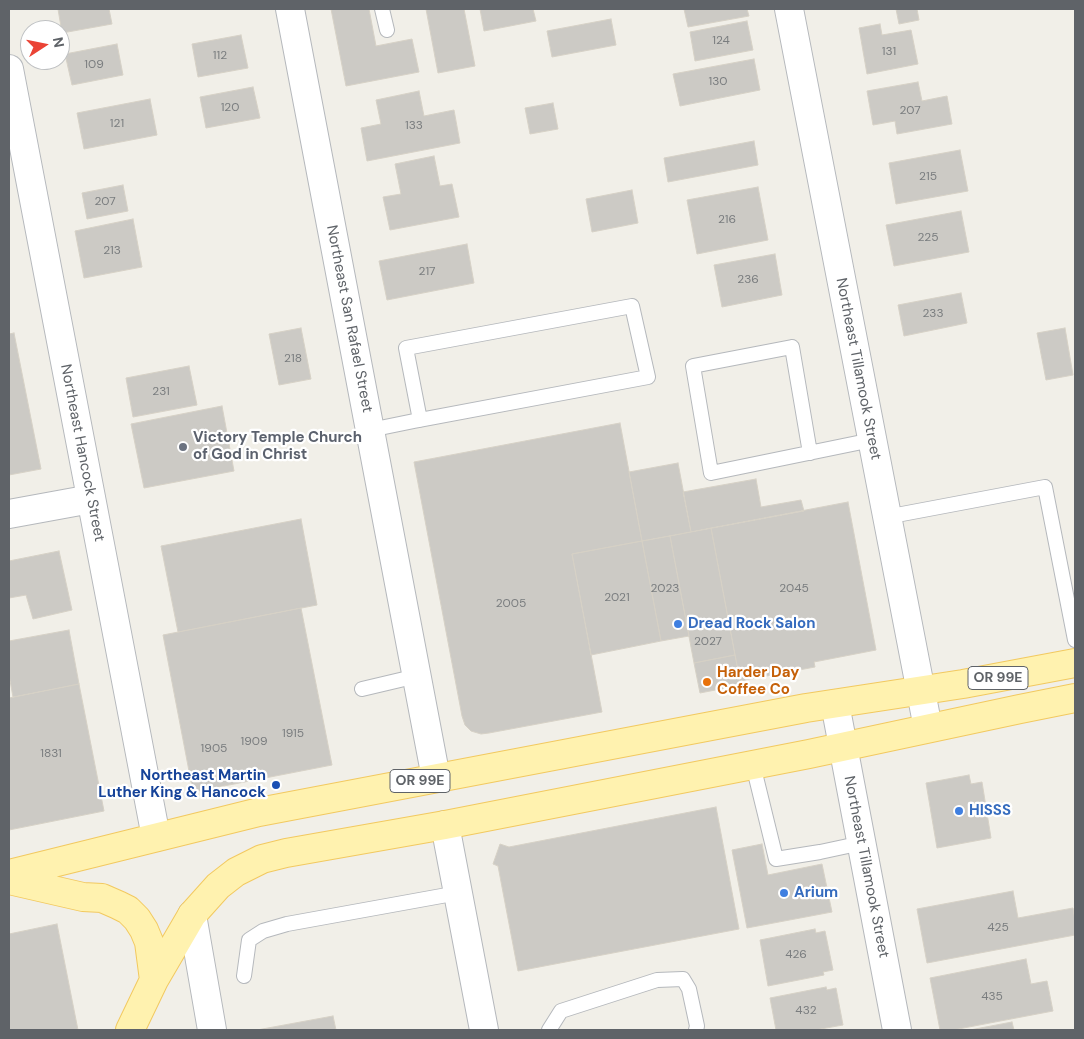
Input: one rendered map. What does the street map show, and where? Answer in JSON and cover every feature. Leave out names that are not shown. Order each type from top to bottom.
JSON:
[{"type":"main road","name":"OR 99E","points":[[9,874],[259,812],[806,708],[963,684],[1075,663]]},
{"type":"main road","name":"OR 99E","points":[[130,1030],[154,980],[192,915],[218,886],[236,872],[262,859],[753,765],[1075,698]]},
{"type":"main road","points":[[9,880],[83,897],[102,898],[128,910],[137,919],[149,942],[154,980]]},
{"type":"street","name":"Northeast San Rafael Street","points":[[290,9],[436,778]]},
{"type":"street","name":"Northeast Tillamook Street","points":[[789,9],[928,728]]},
{"type":"street","name":"Northeast Hancock Street","points":[[9,69],[16,143],[91,500],[156,837]]},
{"type":"street","points":[[9,514],[91,500]]},
{"type":"street","name":"Northeast Tillamook Street","points":[[835,704],[897,1030]]},
{"type":"street","points":[[445,824],[484,1030]]},
{"type":"street","points":[[192,915],[212,1030]]},
{"type":"lane","points":[[382,9],[387,30]]},
{"type":"lane","points":[[370,430],[648,377],[632,306],[406,348],[420,420]]},
{"type":"lane","points":[[810,452],[792,347],[693,366],[711,472],[872,440]]},
{"type":"lane","points":[[886,517],[1045,487],[1075,640]]},
{"type":"lane","points":[[362,689],[417,676]]},
{"type":"lane","points":[[753,765],[776,859],[862,843]]},
{"type":"lane","points":[[244,976],[249,940],[263,932],[287,924],[458,892]]},
{"type":"lane","points":[[549,1030],[561,1011],[656,980],[683,978],[689,989],[697,1026],[696,1030]]},
{"type":"building","points":[[58,9],[109,9],[112,24],[70,32],[70,20],[60,20]]},
{"type":"building","points":[[331,9],[369,9],[376,46],[412,39],[419,72],[346,86]]},
{"type":"building","points":[[426,9],[464,9],[475,66],[438,73]]},
{"type":"building","points":[[480,9],[533,9],[536,21],[484,31]]},
{"type":"building","points":[[684,9],[747,9],[749,16],[688,27]]},
{"type":"building","points":[[896,9],[917,9],[919,20],[899,24]]},
{"type":"building","points":[[611,19],[616,45],[552,57],[547,31]]},
{"type":"building","points":[[747,21],[753,50],[695,61],[690,32]]},
{"type":"building","points":[[880,24],[882,35],[911,30],[918,64],[867,74],[859,28]]},
{"type":"building","points":[[241,35],[248,68],[198,77],[192,44]]},
{"type":"building","points":[[117,44],[123,75],[72,85],[69,70],[70,53]]},
{"type":"building","points":[[754,59],[760,90],[680,106],[673,74]]},
{"type":"building","points":[[918,82],[922,101],[947,96],[952,124],[897,134],[895,121],[873,125],[867,91]]},
{"type":"building","points":[[253,87],[260,118],[206,128],[200,97]]},
{"type":"building","points":[[419,91],[424,116],[454,110],[460,143],[367,161],[361,128],[381,124],[376,100]]},
{"type":"building","points":[[150,99],[157,135],[84,149],[77,113]]},
{"type":"building","points":[[553,103],[558,129],[530,134],[525,108]]},
{"type":"building","points":[[754,141],[758,165],[668,182],[664,158]]},
{"type":"building","points":[[960,150],[968,191],[896,204],[889,163]]},
{"type":"building","points":[[434,156],[440,186],[452,184],[459,217],[390,230],[383,197],[401,194],[395,164]]},
{"type":"building","points":[[123,185],[128,211],[87,219],[82,193]]},
{"type":"building","points":[[758,187],[768,240],[697,254],[687,200]]},
{"type":"building","points":[[632,190],[638,223],[592,232],[586,199]]},
{"type":"building","points":[[961,211],[969,252],[894,266],[886,225]]},
{"type":"building","points":[[133,219],[142,267],[84,278],[75,231]]},
{"type":"building","points":[[467,244],[474,283],[387,300],[379,261]]},
{"type":"building","points":[[775,254],[782,295],[722,307],[714,265]]},
{"type":"building","points":[[961,293],[967,323],[904,336],[898,305]]},
{"type":"building","points":[[301,328],[311,379],[279,385],[269,334]]},
{"type":"building","points":[[1065,328],[1073,375],[1046,380],[1037,333]]},
{"type":"building","points":[[14,333],[41,469],[9,475],[9,334]]},
{"type":"building","points":[[189,366],[197,405],[133,417],[126,378]]},
{"type":"building","name":"Victory Temple Church of God in Christ","points":[[222,406],[234,471],[144,488],[131,424]]},
{"type":"building","points":[[620,423],[642,541],[572,554],[602,712],[489,733],[481,734],[471,731],[465,725],[462,716],[414,462]]},
{"type":"building","points":[[678,463],[691,532],[642,541],[629,472]]},
{"type":"building","points":[[756,479],[761,507],[801,500],[804,511],[691,532],[683,492]]},
{"type":"building","points":[[848,502],[876,650],[814,662],[815,667],[740,681],[711,528]]},
{"type":"building","points":[[301,519],[317,605],[178,632],[161,546]]},
{"type":"building","points":[[711,528],[735,655],[694,663],[670,536]]},
{"type":"building","points":[[670,536],[689,636],[661,641],[642,541]]},
{"type":"building","points":[[642,541],[661,641],[591,655],[572,554]]},
{"type":"building","points":[[59,551],[72,610],[33,619],[26,595],[9,598],[9,561]]},
{"type":"building","points":[[301,608],[332,765],[193,792],[163,635]]},
{"type":"building","points":[[69,630],[79,684],[13,697],[9,675],[9,641]]},
{"type":"building","points":[[735,655],[741,685],[700,693],[694,663]]},
{"type":"building","points":[[79,684],[104,811],[9,830],[9,698]]},
{"type":"building","name":"HISSS","points":[[969,775],[971,784],[982,782],[991,838],[937,848],[926,783]]},
{"type":"building","points":[[716,807],[739,929],[518,971],[498,866],[493,864],[500,844],[509,847]]},
{"type":"building","name":"Arium","points":[[762,844],[768,875],[822,864],[832,912],[747,928],[732,850]]},
{"type":"building","points":[[1013,891],[1018,918],[1073,908],[1075,935],[927,963],[917,909]]},
{"type":"building","points":[[57,924],[78,1030],[9,1030],[9,934]]},
{"type":"building","points":[[815,929],[816,933],[825,931],[833,970],[823,972],[824,975],[768,986],[760,940]]},
{"type":"building","points":[[1026,959],[1031,984],[1047,981],[1053,1011],[953,1030],[940,1030],[930,978]]},
{"type":"building","points":[[826,987],[827,990],[836,988],[843,1025],[815,1030],[776,1030],[770,998]]},
{"type":"building","points":[[333,1016],[336,1030],[257,1030]]},
{"type":"building","points":[[1012,1022],[1014,1030],[970,1030]]},
{"type":"place","name":"Victory Temple Church of God in Christ","points":[[183,447]]},
{"type":"place","name":"Dread Rock Salon","points":[[678,624]]},
{"type":"place","name":"Harder Day Coffee Co","points":[[707,682]]},
{"type":"place","name":"Northeast Martin Luther King & Hancock","points":[[276,785]]},
{"type":"place","name":"HISSS","points":[[959,811]]},
{"type":"place","name":"Arium","points":[[784,893]]}]
